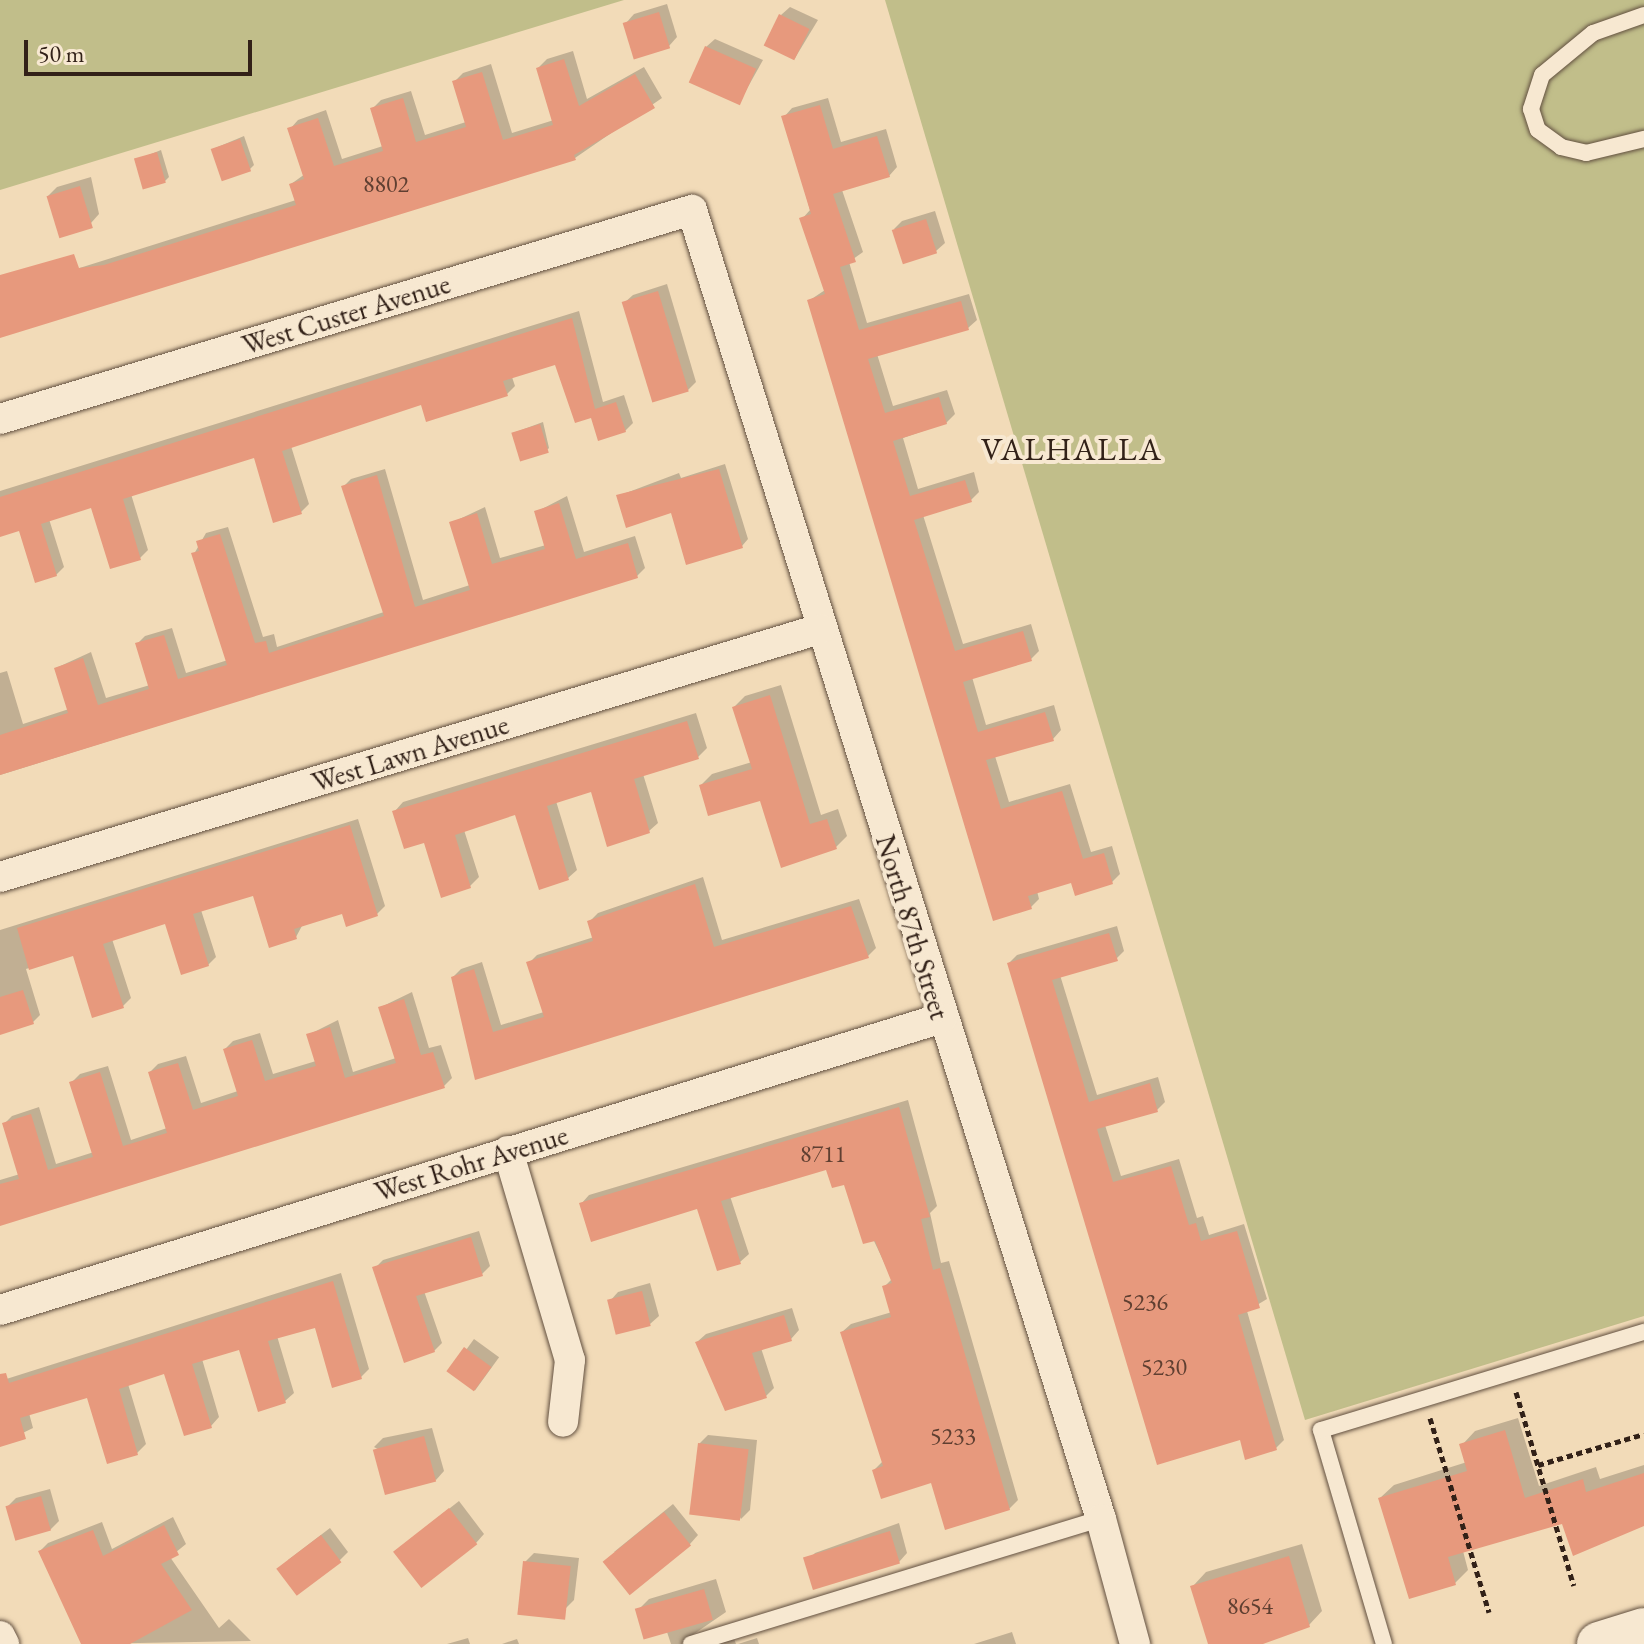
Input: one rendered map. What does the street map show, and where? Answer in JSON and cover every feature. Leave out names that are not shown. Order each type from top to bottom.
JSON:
[{"type":"street","name":"West Custer Avenue","points":[[0,419],[692,210]]},
{"type":"street","name":"North 87th Street","points":[[692,210],[820,629],[1101,1519],[1135,1644]]},
{"type":"street","name":"West Lawn Avenue","points":[[0,877],[820,629]]},
{"type":"street","name":"West Rohr Avenue","points":[[0,1310],[942,1018]]},
{"type":"street","points":[[508,1151],[570,1360],[563,1422]]},
{"type":"street","points":[[1599,1644],[1644,1630]]},
{"type":"street","points":[[0,1636],[4,1644]]},
{"type":"lane","points":[[1644,15],[1593,33],[1542,75],[1531,109],[1538,130],[1561,147],[1586,153],[1644,139]]},
{"type":"lane","points":[[1384,1644],[1321,1430],[1644,1332]]},
{"type":"lane","points":[[691,1644],[1101,1519]]},
{"type":"path","points":[[1511,1373],[1574,1586]]},
{"type":"path","points":[[1424,1399],[1489,1612]]},
{"type":"path","points":[[1538,1465],[1644,1434]]},
{"type":"shaded area","points":[[0,0],[624,0],[0,190]]},
{"type":"shaded area","points":[[885,0],[1644,0],[1644,1316],[1305,1420]]},
{"type":"building","points":[[659,12],[670,48],[634,59],[623,23]]},
{"type":"building","points":[[779,14],[810,29],[794,60],[764,45]]},
{"type":"building","points":[[705,46],[756,69],[740,105],[689,83]]},
{"type":"building","points":[[564,59],[579,106],[635,74],[655,108],[574,155],[576,160],[0,338],[0,275],[74,254],[79,268],[104,265],[296,205],[289,184],[304,179],[287,128],[318,118],[334,166],[383,151],[370,108],[403,98],[416,142],[466,127],[452,81],[482,72],[503,140],[553,125],[536,68]]},
{"type":"building","points":[[820,105],[833,149],[877,136],[890,177],[833,194],[856,262],[840,267],[859,330],[961,301],[969,330],[868,359],[885,413],[939,397],[947,424],[893,441],[910,496],[965,480],[972,502],[914,520],[955,651],[1023,631],[1032,661],[963,682],[978,732],[1045,712],[1054,741],[986,760],[1001,809],[1062,791],[1083,859],[1104,853],[1113,884],[1075,896],[1071,883],[1028,896],[1032,909],[993,921],[807,300],[825,294],[799,218],[811,214],[781,116]]},
{"type":"building","points":[[240,139],[251,171],[222,181],[211,149]]},
{"type":"building","points":[[157,152],[166,183],[143,189],[134,159]]},
{"type":"building","points":[[80,186],[93,228],[59,238],[47,196]]},
{"type":"building","points":[[926,219],[937,253],[903,264],[892,230]]},
{"type":"building","points":[[658,291],[689,391],[652,403],[622,302]]},
{"type":"building","points":[[572,318],[595,409],[616,402],[626,432],[598,441],[591,418],[575,423],[555,365],[503,381],[508,396],[426,422],[421,405],[282,451],[302,514],[273,523],[254,458],[123,499],[141,560],[110,569],[91,508],[41,524],[57,576],[35,583],[19,531],[0,537],[0,497]]},
{"type":"building","points":[[540,424],[549,453],[520,461],[511,433]]},
{"type":"building","points":[[719,469],[743,548],[686,565],[671,513],[626,528],[616,495]]},
{"type":"building","points":[[377,475],[415,607],[470,590],[449,522],[477,513],[492,564],[545,549],[534,511],[559,503],[576,559],[628,543],[638,578],[0,775],[0,735],[68,713],[54,668],[83,658],[98,705],[149,689],[135,643],[164,635],[178,679],[227,665],[191,553],[199,551],[196,541],[220,534],[255,643],[266,641],[269,653],[384,616],[341,486]]},
{"type":"building","points":[[770,695],[810,824],[827,819],[837,849],[781,868],[760,801],[708,816],[699,785],[752,769],[732,707]]},
{"type":"building","points":[[687,721],[699,759],[634,779],[650,833],[607,847],[591,792],[547,806],[569,880],[539,890],[515,815],[455,835],[471,888],[441,898],[424,843],[404,849],[392,811]]},
{"type":"building","points":[[350,825],[378,916],[346,927],[342,914],[294,929],[297,939],[269,948],[253,896],[193,914],[209,966],[181,975],[165,924],[103,944],[124,1008],[92,1018],[73,956],[29,970],[17,928]]},
{"type":"building","points":[[695,884],[714,947],[851,906],[869,958],[475,1080],[451,977],[474,969],[493,1032],[544,1017],[526,962],[593,941],[587,921]]},
{"type":"building","points":[[1109,933],[1118,961],[1052,980],[1089,1102],[1150,1083],[1158,1112],[1097,1129],[1113,1182],[1171,1166],[1189,1225],[1196,1223],[1201,1241],[1237,1231],[1260,1308],[1238,1315],[1277,1450],[1245,1460],[1240,1440],[1157,1465],[1007,963]]},
{"type":"building","points":[[23,990],[34,1024],[0,1035],[0,997]]},
{"type":"building","points":[[404,999],[421,1055],[433,1052],[445,1088],[0,1226],[0,1184],[19,1179],[2,1123],[31,1114],[48,1170],[93,1157],[69,1082],[100,1072],[123,1146],[167,1133],[148,1072],[178,1063],[193,1110],[238,1096],[223,1049],[252,1040],[265,1081],[316,1066],[306,1034],[330,1027],[345,1078],[396,1063],[378,1007]]},
{"type":"building","points":[[899,1107],[930,1217],[921,1219],[933,1270],[940,1268],[1010,1510],[945,1530],[931,1483],[881,1499],[872,1470],[883,1466],[840,1332],[891,1317],[882,1286],[892,1283],[875,1241],[863,1244],[844,1185],[832,1188],[826,1170],[721,1201],[741,1264],[717,1271],[697,1209],[591,1242],[579,1203]]},
{"type":"building","points":[[471,1237],[483,1276],[416,1296],[435,1352],[404,1363],[372,1267]]},
{"type":"building","points":[[333,1281],[362,1379],[332,1388],[315,1328],[268,1341],[286,1403],[258,1412],[239,1350],[192,1364],[212,1428],[184,1436],[164,1374],[119,1389],[138,1455],[107,1464],[87,1398],[20,1418],[26,1439],[0,1447],[0,1374],[6,1373],[9,1383]]},
{"type":"building","points":[[642,1291],[651,1326],[616,1335],[607,1300]]},
{"type":"building","points":[[784,1315],[792,1341],[752,1353],[767,1398],[725,1411],[695,1342]]},
{"type":"building","points":[[464,1347],[492,1367],[474,1391],[446,1371]]},
{"type":"building","points":[[1505,1430],[1525,1498],[1583,1479],[1586,1492],[1644,1473],[1644,1526],[1573,1556],[1562,1524],[1448,1557],[1456,1585],[1409,1599],[1378,1498],[1467,1471],[1459,1444]]},
{"type":"building","points":[[424,1436],[436,1481],[385,1495],[373,1450]]},
{"type":"building","points":[[698,1443],[749,1449],[740,1521],[689,1514]]},
{"type":"building","points":[[41,1496],[51,1531],[15,1541],[5,1506]]},
{"type":"building","points":[[449,1508],[477,1544],[421,1588],[393,1552]]},
{"type":"building","points":[[664,1512],[691,1545],[630,1595],[603,1562]]},
{"type":"building","points":[[164,1525],[179,1555],[161,1564],[192,1610],[130,1644],[81,1644],[38,1551],[93,1530],[103,1556]]},
{"type":"building","points":[[890,1531],[900,1564],[813,1590],[803,1558]]},
{"type":"building","points":[[321,1535],[341,1562],[297,1596],[276,1569]]},
{"type":"building","points":[[1289,1556],[1310,1627],[1263,1644],[1208,1644],[1190,1586]]},
{"type":"building","points":[[523,1561],[571,1566],[565,1620],[517,1615]]},
{"type":"building","points":[[704,1589],[713,1620],[644,1640],[635,1609]]},
{"type":"district","name":"VALHALLA","points":[[1072,449]]}]
